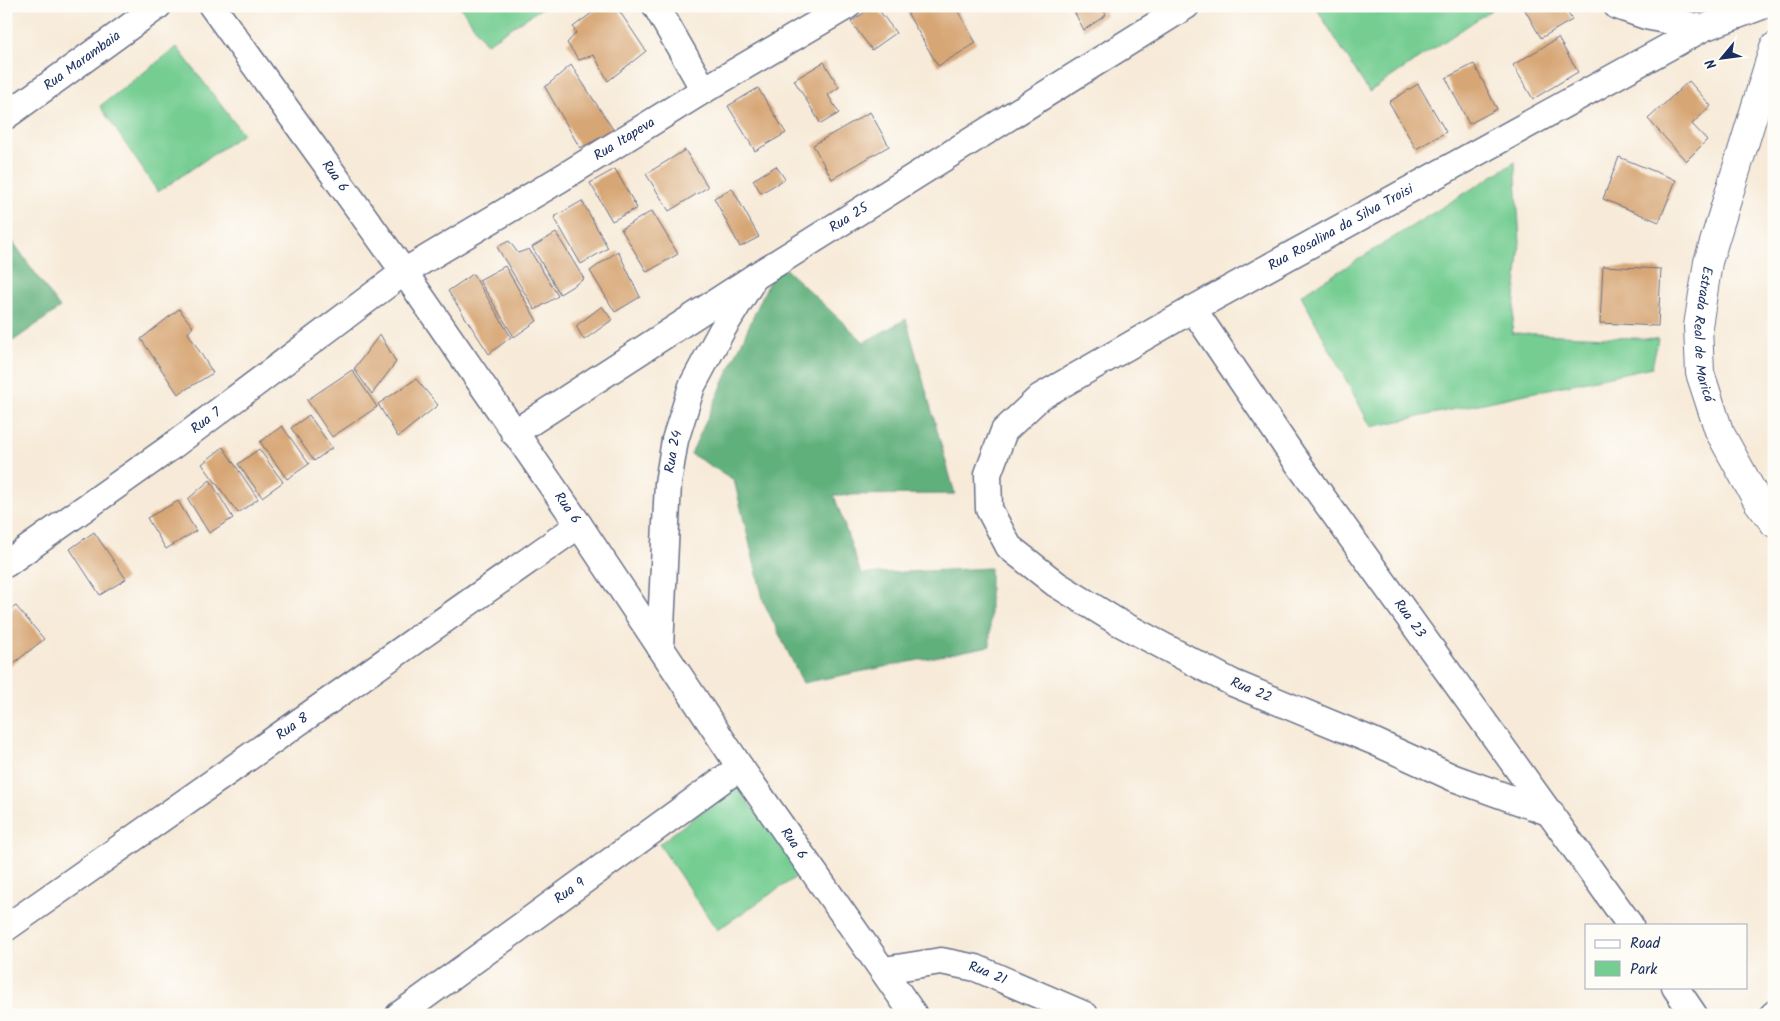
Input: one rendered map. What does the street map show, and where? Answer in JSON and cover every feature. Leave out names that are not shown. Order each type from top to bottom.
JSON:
[{"type":"main road","name":"Estrada Real de Maricá","points":[[1774,47],[1708,262],[1698,326],[1700,374],[1719,431],[1758,502],[1774,523]]},
{"type":"street","name":"Rua Marambaia","points":[[6,116],[158,6]]},
{"type":"street","name":"Rua 6","points":[[212,6],[404,272],[579,525],[740,767],[884,970],[911,1013]]},
{"type":"street","points":[[656,6],[704,90]]},
{"type":"street","name":"Rua Itapeva","points":[[404,272],[704,90],[847,6]]},
{"type":"street","name":"Rua 25","points":[[514,433],[756,276],[1186,6]]},
{"type":"street","points":[[1617,6],[1646,16],[1703,28]]},
{"type":"street","name":"Rua Rosalina da Silva Troisi","points":[[989,510],[988,474],[1004,431],[1040,397],[1193,309],[1703,28],[1762,6]]},
{"type":"street","name":"Rua 7","points":[[6,564],[171,447],[404,272]]},
{"type":"street","name":"Rua 24","points":[[660,647],[668,483],[676,440],[692,386],[722,330],[756,276]]},
{"type":"street","name":"Rua 23","points":[[1193,309],[1292,455],[1629,924]]},
{"type":"street","name":"Rua 22","points":[[989,510],[1010,547],[1056,584],[1116,621],[1233,683],[1374,741],[1454,778],[1551,813]]},
{"type":"street","name":"Rua 8","points":[[6,928],[579,525]]},
{"type":"street","name":"Rua 9","points":[[400,1015],[740,767]]},
{"type":"street","name":"Rua 21","points":[[884,970],[942,961],[976,968],[1085,1015]]},
{"type":"street","points":[[1676,988],[1694,1015]]},
{"type":"green space","points":[[460,6],[545,6],[486,44]]},
{"type":"green space","points":[[1315,6],[1497,6],[1369,92]]},
{"type":"green space","points":[[177,47],[243,134],[158,192],[100,106]]},
{"type":"green space","points":[[1515,162],[1520,242],[1512,333],[1658,339],[1652,367],[1371,427],[1301,295]]},
{"type":"green space","points":[[6,232],[60,308],[6,346]]},
{"type":"green space","points":[[778,262],[864,342],[906,319],[955,494],[834,495],[861,574],[990,568],[990,646],[803,683],[764,603],[734,480],[691,454]]},
{"type":"green space","points":[[736,786],[802,873],[717,930],[659,844]]},
{"type":"building","points":[[601,6],[616,6],[646,51],[608,81],[594,55],[579,60],[567,43],[576,33],[573,27]]},
{"type":"building","points":[[771,6],[789,6],[775,14]]},
{"type":"building","points":[[873,6],[876,6],[896,33],[872,50],[851,22]]},
{"type":"building","points":[[910,6],[955,6],[976,43],[938,66],[905,9]]},
{"type":"building","points":[[1071,6],[1102,6],[1106,15],[1084,30]]},
{"type":"building","points":[[1532,6],[1564,6],[1572,20],[1541,38],[1525,10]]},
{"type":"building","points":[[1558,38],[1578,72],[1533,99],[1513,65]]},
{"type":"building","points":[[824,62],[839,87],[828,95],[839,113],[821,124],[794,80]]},
{"type":"building","points":[[1474,64],[1497,109],[1469,124],[1446,78]]},
{"type":"building","points":[[571,65],[614,131],[580,148],[545,87]]},
{"type":"building","points":[[1689,81],[1711,106],[1692,124],[1707,140],[1686,161],[1648,119]]},
{"type":"building","points":[[1418,84],[1446,132],[1416,149],[1389,102]]},
{"type":"building","points":[[758,88],[786,133],[755,151],[728,106]]},
{"type":"building","points":[[870,112],[889,146],[832,179],[813,145]]},
{"type":"building","points":[[685,150],[708,187],[669,211],[646,174]]},
{"type":"building","points":[[1619,157],[1676,180],[1659,222],[1603,199]]},
{"type":"building","points":[[776,166],[785,179],[761,193],[753,180]]},
{"type":"building","points":[[615,169],[637,208],[612,221],[590,183]]},
{"type":"building","points":[[732,188],[759,237],[740,247],[714,198]]},
{"type":"building","points":[[582,201],[608,248],[581,264],[554,217]]},
{"type":"building","points":[[652,211],[678,254],[647,272],[621,229]]},
{"type":"building","points":[[556,233],[584,279],[560,294],[532,247]]},
{"type":"building","points":[[509,241],[518,253],[529,249],[558,296],[535,310],[497,247]]},
{"type":"building","points":[[618,251],[640,297],[615,312],[590,271]]},
{"type":"building","points":[[505,266],[537,321],[514,337],[479,280]]},
{"type":"building","points":[[1603,266],[1661,269],[1658,326],[1600,323]]},
{"type":"building","points":[[473,274],[511,337],[489,354],[448,291]]},
{"type":"building","points":[[602,306],[612,320],[584,340],[576,326]]},
{"type":"building","points":[[179,309],[193,327],[188,333],[213,373],[178,394],[141,339]]},
{"type":"building","points":[[380,334],[396,362],[372,394],[354,369]]},
{"type":"building","points":[[352,370],[377,407],[332,437],[307,400]]},
{"type":"building","points":[[416,379],[438,405],[398,437],[378,404]]},
{"type":"building","points":[[309,415],[332,448],[314,461],[291,428]]},
{"type":"building","points":[[282,426],[309,464],[287,479],[260,442]]},
{"type":"building","points":[[223,447],[258,499],[238,513],[202,464]]},
{"type":"building","points":[[259,449],[283,482],[262,497],[238,464]]},
{"type":"building","points":[[210,480],[233,518],[209,533],[188,499]]},
{"type":"building","points":[[178,501],[196,531],[166,549],[147,518]]},
{"type":"building","points":[[94,532],[126,579],[100,595],[70,549]]},
{"type":"building","points":[[16,606],[44,639],[8,668],[6,665],[6,612]]}]
